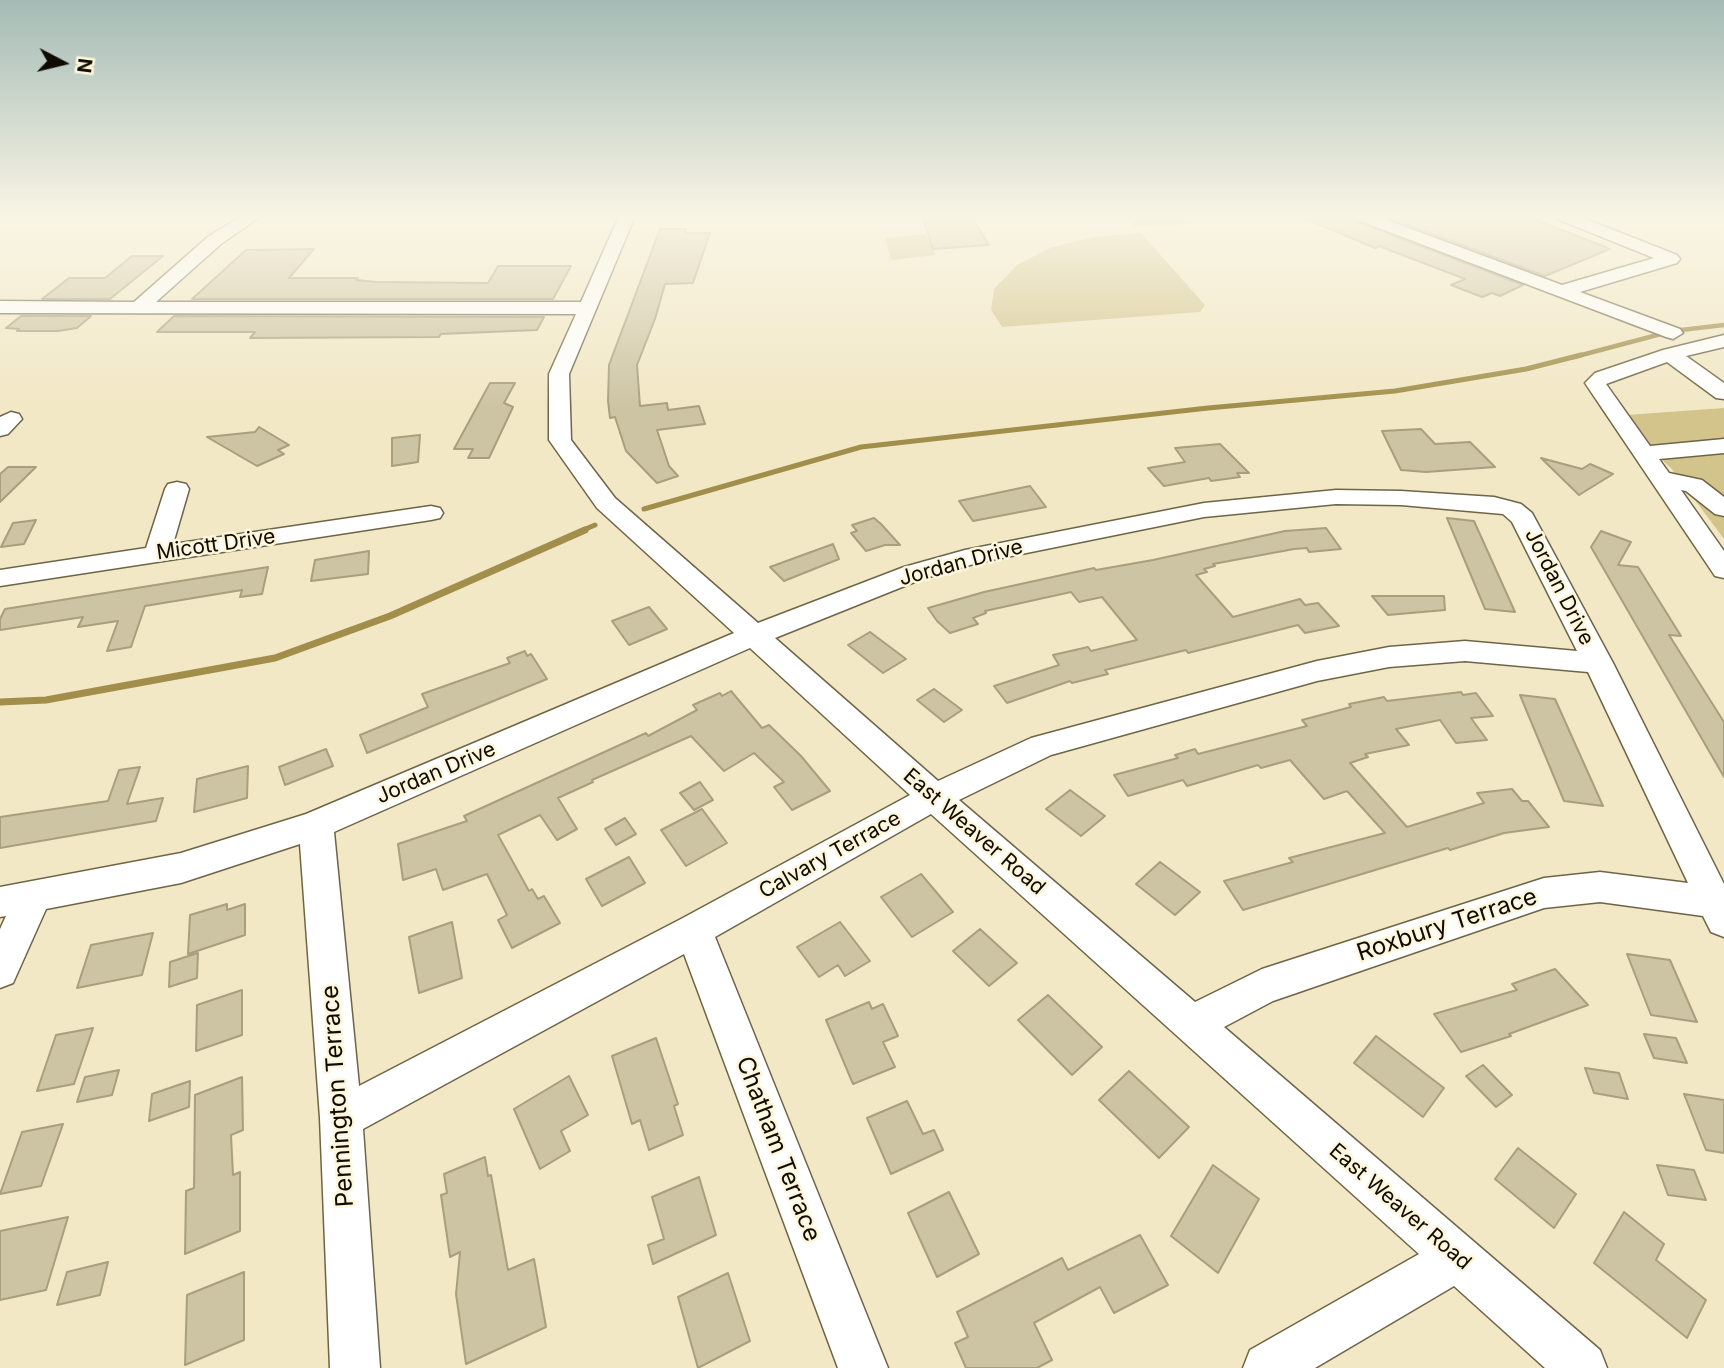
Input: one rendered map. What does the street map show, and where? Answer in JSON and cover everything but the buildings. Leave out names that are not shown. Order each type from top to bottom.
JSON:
[{"type":"street","points":[[138,308],[170,280]]},
{"type":"street","name":"East Weaver Road","points":[[599,280],[559,374],[560,440],[606,503],[934,797],[1582,1368]]},
{"type":"street","points":[[1532,280],[1562,291],[1672,344],[1693,371],[1724,393]]},
{"type":"street","points":[[1562,291],[1600,280]]},
{"type":"street","points":[[0,307],[586,308]]},
{"type":"street","points":[[1724,341],[1672,344],[1602,377],[1595,383],[1662,480],[1716,546],[1724,570]]},
{"type":"street","points":[[1693,371],[1724,372]]},
{"type":"street","points":[[1645,453],[1724,446]]},
{"type":"street","points":[[1662,480],[1694,485],[1724,509]]},
{"type":"street","points":[[157,553],[177,489]]},
{"type":"street","name":"Jordan Drive","points":[[16,899],[181,867],[316,825],[753,636],[913,573],[974,556],[1204,510],[1336,497],[1494,503],[1512,509],[1523,518],[1598,663],[1719,911]]},
{"type":"street","name":"Micott Drive","points":[[0,578],[432,513]]},
{"type":"street","name":"Calvary Terrace","points":[[341,1118],[694,930],[934,797],[1042,746],[1317,671],[1377,659],[1465,651],[1598,663]]},
{"type":"street","name":"Pennington Terrace","points":[[316,825],[341,1118],[355,1368]]},
{"type":"street","name":"Roxbury Terrace","points":[[1192,1024],[1262,987],[1544,892],[1600,887],[1719,911]]},
{"type":"street","points":[[0,971],[16,899]]},
{"type":"street","name":"Chatham Terrace","points":[[694,930],[863,1368]]},
{"type":"street","points":[[1268,1368],[1457,1258]]},
{"type":"shaded area","points":[[1003,280],[1183,280],[1205,305],[1200,312],[1002,327],[991,310],[994,289]]},
{"type":"shaded area","points":[[1724,408],[1724,539],[1671,468],[1650,449],[1627,415]]},
{"type":"waterway","points":[[1681,330],[1724,325]]},
{"type":"waterway","points":[[1574,357],[1661,334]]},
{"type":"waterway","points":[[644,509],[861,447],[1208,408],[1395,391],[1526,369],[1581,355]]},
{"type":"waterway","points":[[581,531],[595,525]]},
{"type":"waterway","points":[[0,702],[46,700],[275,658],[390,616],[585,530]]}]
